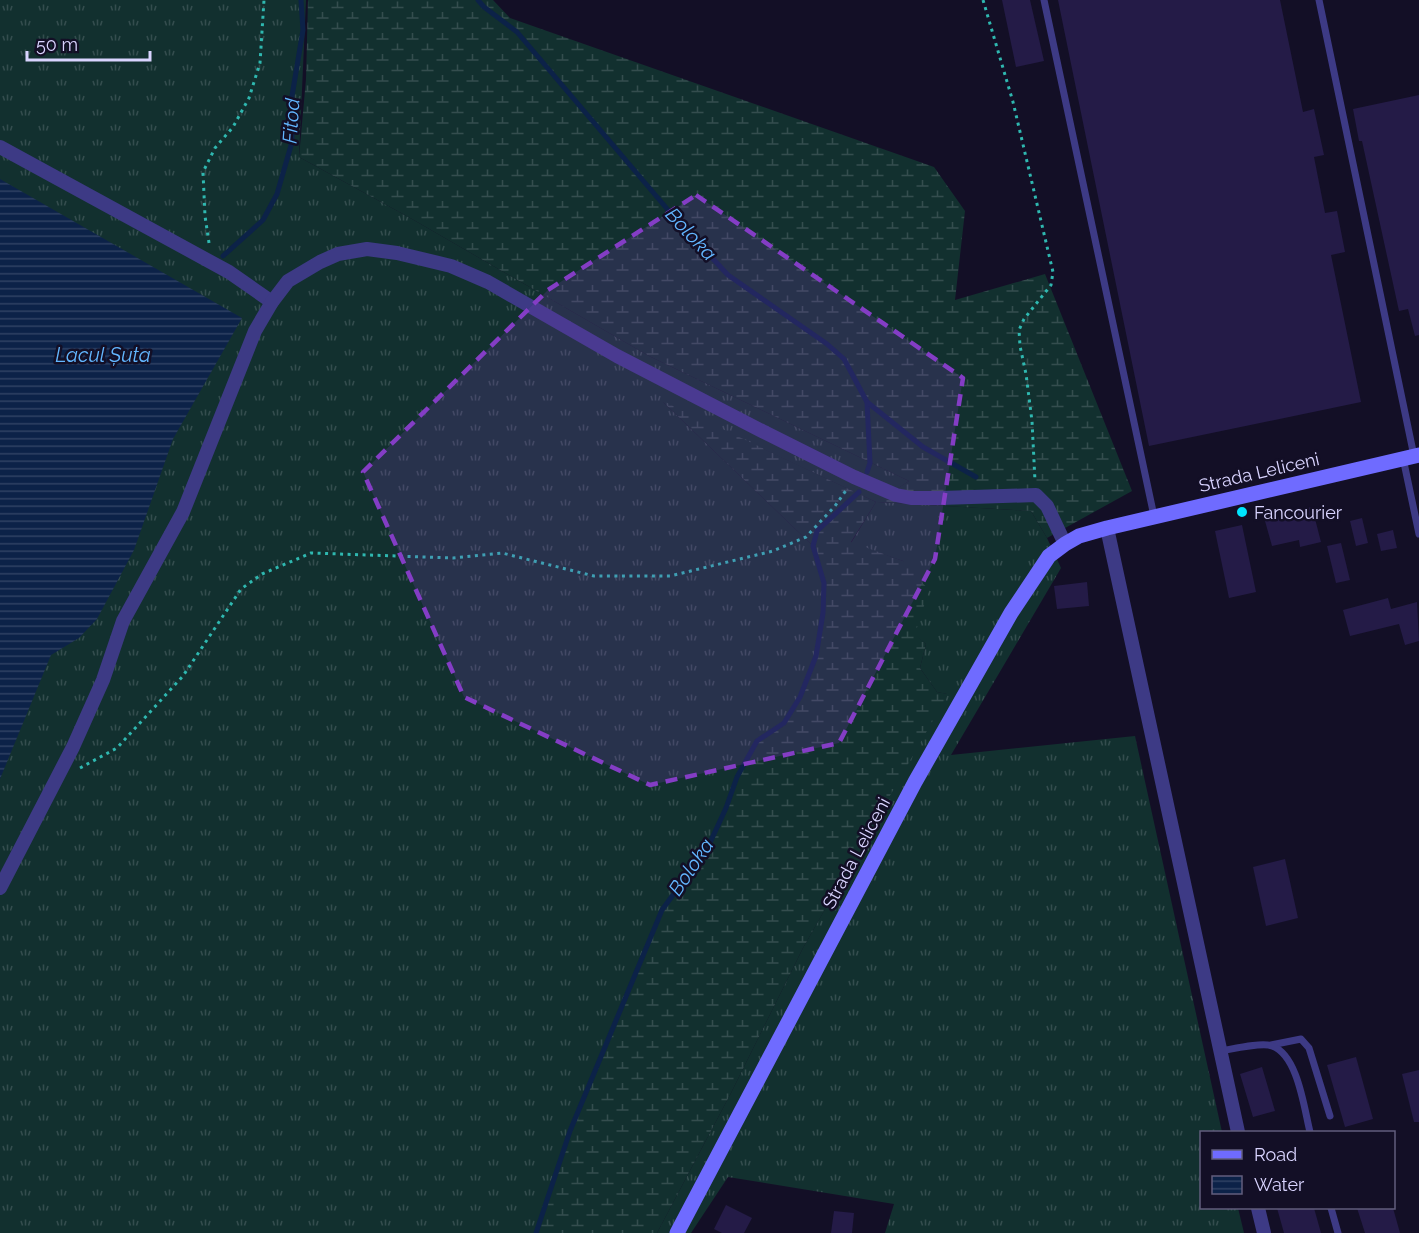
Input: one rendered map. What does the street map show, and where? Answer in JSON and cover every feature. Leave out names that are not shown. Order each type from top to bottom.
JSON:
[{"type":"main road","name":"Strada Leliceni","points":[[677,1233],[915,782],[1011,613],[1049,556],[1080,536],[1107,528],[1412,456]]},
{"type":"street","points":[[0,147],[229,272],[272,302]]},
{"type":"street","points":[[0,888],[56,780],[103,680],[123,621],[183,512],[255,331],[288,281],[338,254],[367,249],[397,253],[452,266],[488,282],[617,356],[854,477],[896,495],[911,498],[1036,495],[1047,506],[1065,544]]},
{"type":"street","points":[[1107,528],[1238,1131]]},
{"type":"street","points":[[1258,1209],[1264,1233]]},
{"type":"lane","points":[[1044,0],[1154,516]]},
{"type":"lane","points":[[1319,0],[1412,456],[1419,534]]},
{"type":"lane","points":[[1221,1051],[1301,1039],[1309,1048],[1330,1116]]},
{"type":"lane","points":[[1270,1045],[1284,1052],[1293,1067],[1310,1131]]},
{"type":"lane","points":[[1331,1209],[1338,1233]]},
{"type":"path","points":[[212,263],[205,216],[203,172],[215,148],[233,127],[249,98],[260,63],[264,0]]},
{"type":"path","points":[[983,0],[1013,102],[1053,272],[1052,285],[1024,319],[1019,330],[1032,421],[1036,495]]},
{"type":"path","points":[[56,780],[117,748],[183,676],[241,589],[262,574],[311,553],[453,558],[502,554],[594,576],[670,576],[773,551],[806,537],[835,506],[854,477]]},
{"type":"highlighted area","points":[[696,195],[963,378],[935,559],[839,743],[650,785],[464,697],[363,472],[548,290]]},
{"type":"green space","points":[[0,0],[306,0],[299,157],[412,219],[649,356],[909,481],[877,502],[1031,511],[1061,568],[951,755],[1135,736],[1222,1131],[1200,1131],[1200,1209],[1238,1209],[1244,1233],[885,1233],[894,1204],[728,1177],[691,1233],[657,1233],[731,1093],[803,948],[947,694],[937,692],[920,668],[926,644],[915,635],[903,561],[851,543],[876,502],[663,402],[813,546],[824,583],[823,613],[816,656],[800,697],[784,723],[757,741],[737,777],[708,847],[662,910],[570,1131],[538,1233],[0,1233]]},
{"type":"green space","points":[[308,0],[493,0],[510,18],[934,167],[965,211],[955,300],[1045,274],[1132,491],[1047,538],[1031,511],[876,502],[909,481],[649,356],[412,219],[299,157],[306,79]]},
{"type":"green space","points":[[661,400],[876,502],[851,542],[903,561],[929,590],[915,634],[926,644],[920,668],[937,692],[948,694],[803,948],[731,1093],[657,1233],[538,1233],[570,1131],[662,910],[708,847],[737,777],[757,741],[784,723],[800,697],[816,656],[823,613],[824,583],[813,546]]},
{"type":"water","name":"Lacul Șuta","points":[[0,179],[242,318],[173,439],[134,550],[97,619],[79,638],[51,655],[0,779]]},
{"type":"building","points":[[1002,0],[1030,0],[1044,61],[1016,67]]},
{"type":"building","points":[[1058,0],[1280,0],[1303,112],[1314,109],[1324,155],[1314,157],[1325,213],[1337,211],[1345,252],[1331,255],[1361,402],[1149,446]]},
{"type":"building","points":[[1419,95],[1419,335],[1415,336],[1408,309],[1399,311],[1353,109]]},
{"type":"building","points":[[1312,507],[1321,542],[1300,547],[1299,540],[1272,546],[1265,521]]},
{"type":"building","points":[[1362,518],[1368,543],[1356,546],[1350,521]]},
{"type":"building","points":[[1242,525],[1256,592],[1229,598],[1215,531]]},
{"type":"building","points":[[1393,530],[1397,548],[1381,551],[1377,534]]},
{"type":"building","points":[[1341,543],[1350,580],[1336,583],[1327,546]]},
{"type":"building","points":[[1087,582],[1089,606],[1057,609],[1054,586]]},
{"type":"building","points":[[1388,598],[1391,609],[1417,602],[1419,641],[1405,645],[1399,624],[1350,636],[1343,610]]},
{"type":"building","points":[[1285,859],[1298,918],[1266,926],[1253,867]]},
{"type":"building","points":[[1356,1057],[1373,1119],[1345,1127],[1327,1065]]},
{"type":"building","points":[[1262,1067],[1275,1111],[1253,1117],[1240,1074]]},
{"type":"building","points":[[1419,1070],[1419,1122],[1414,1122],[1402,1074]]},
{"type":"building","points":[[726,1205],[752,1218],[744,1233],[722,1233],[714,1229]]},
{"type":"building","points":[[1277,1209],[1314,1209],[1321,1233],[1284,1233]]},
{"type":"building","points":[[1357,1209],[1393,1209],[1400,1233],[1365,1233]]},
{"type":"building","points":[[834,1211],[854,1213],[852,1233],[831,1233]]},
{"type":"waterway","name":"Fitod","points":[[223,256],[263,220],[277,194],[292,142],[292,96],[303,30],[301,0]]},
{"type":"waterway","name":"Boloka","points":[[478,0],[517,32],[674,217],[728,275],[827,344],[844,359],[867,402],[870,463],[867,472]]},
{"type":"waterway","points":[[867,402],[923,447],[976,477]]},
{"type":"waterway","name":"Boloka","points":[[536,1233],[570,1131],[662,910],[708,847],[737,777],[757,741],[784,723],[800,697],[816,656],[823,613],[824,583],[813,546],[817,531],[859,492]]},
{"type":"place","name":"Fancourier","points":[[1242,512]]}]
